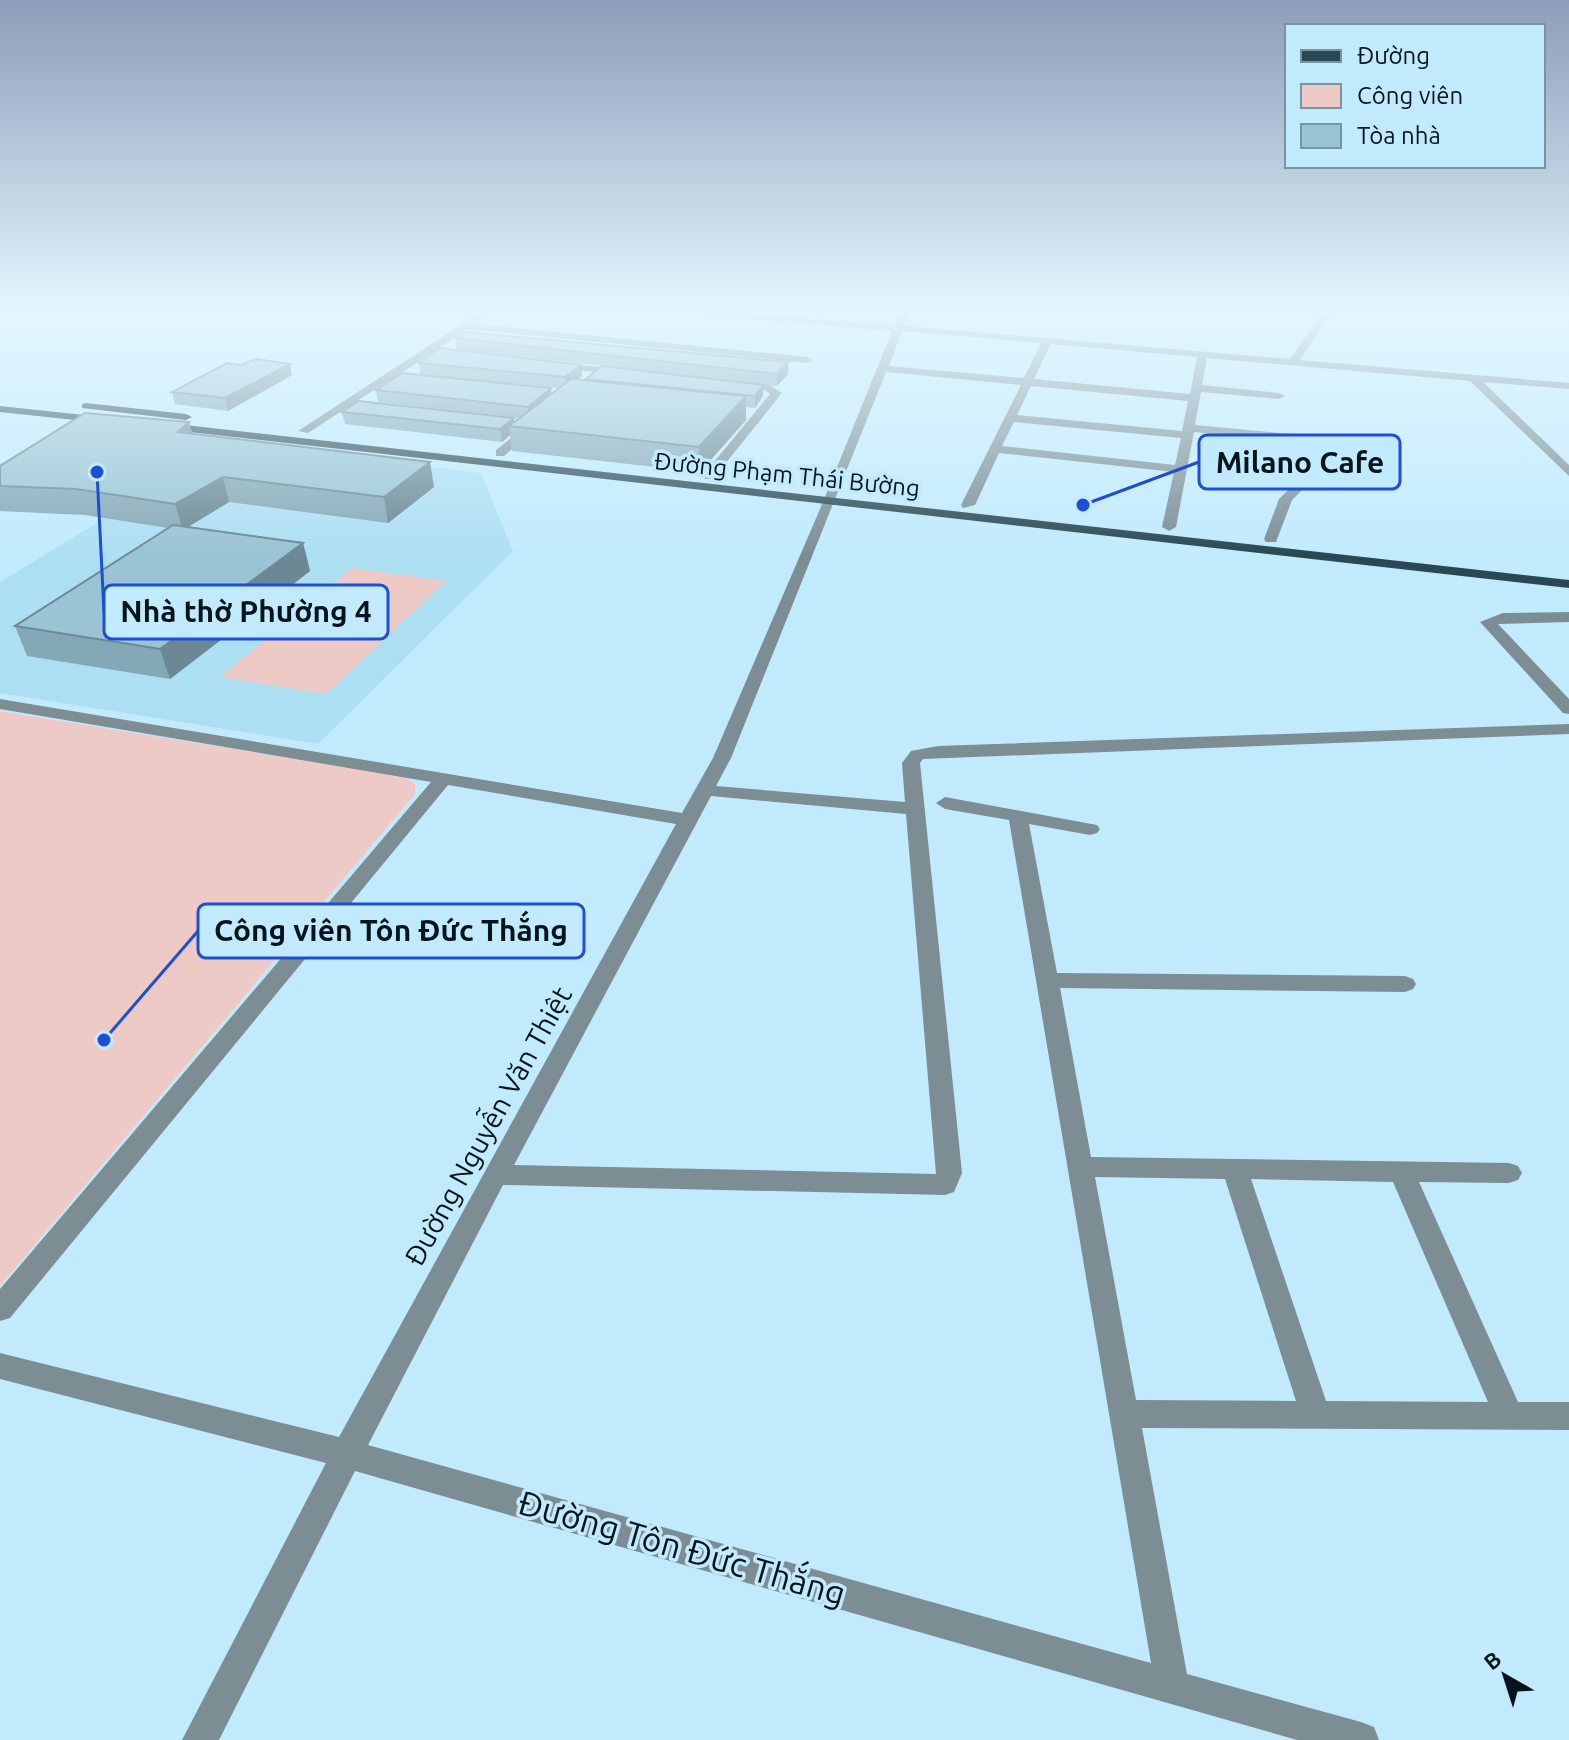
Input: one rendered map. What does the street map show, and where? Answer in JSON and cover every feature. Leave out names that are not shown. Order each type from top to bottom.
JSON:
[{"type":"main road","name":"Đường Phạm Thái Bường","points":[[0,397],[709,476],[831,496],[968,505],[1569,584]]},
{"type":"main road","name":"Đường Phạm Thái Bường","points":[[0,409],[1167,533],[1271,539],[1569,572]]},
{"type":"main road","points":[[369,449],[381,439]]},
{"type":"street","points":[[304,431],[364,392]]},
{"type":"street","points":[[709,476],[760,415],[774,392]]},
{"type":"street","name":"Đường Nguyễn Văn Thiệt","points":[[200,1740],[495,1175],[722,758],[872,392]]},
{"type":"street","points":[[968,505],[1023,392]]},
{"type":"street","points":[[1184,392],[1279,396]]},
{"type":"street","points":[[1488,392],[1569,472]]},
{"type":"street","points":[[1167,533],[1196,393]]},
{"type":"street","points":[[344,405],[372,408]]},
{"type":"street","points":[[744,413],[760,415]]},
{"type":"street","points":[[500,453],[545,416]]},
{"type":"street","points":[[1010,418],[1291,438]]},
{"type":"street","points":[[518,424],[533,426]]},
{"type":"street","points":[[995,449],[1180,469]]},
{"type":"street","points":[[1271,539],[1286,499],[1308,478],[1302,461]]},
{"type":"street","points":[[1569,617],[1503,618],[1488,622],[1569,709]]},
{"type":"street","points":[[0,704],[687,820]]},
{"type":"street","points":[[495,1175],[945,1185],[949,1173],[911,763],[917,755],[938,751],[1569,729]]},
{"type":"street","points":[[0,1309],[445,777]]},
{"type":"street","points":[[703,790],[917,809]]},
{"type":"street","points":[[945,803],[1090,829]]},
{"type":"street","points":[[1018,816],[1172,1685]]},
{"type":"street","points":[[1048,980],[1405,984]]},
{"type":"street","points":[[1080,1167],[1509,1173]]},
{"type":"street","points":[[1235,1169],[1315,1414]]},
{"type":"street","points":[[1402,1172],[1509,1416]]},
{"type":"street","name":"Đường Tôn Đức Thắng","points":[[0,1366],[347,1454],[1361,1740]]},
{"type":"street","points":[[1124,1414],[1569,1416]]},
{"type":"shaded area","points":[[230,442],[481,473],[513,551],[318,744],[0,693],[0,582]]},
{"type":"green space","points":[[352,568],[446,581],[326,694],[220,677]]},
{"type":"green space","points":[[0,711],[405,777],[415,784],[415,794],[0,1286]]},
{"type":"building","points":[[174,392],[236,392],[225,398]]},
{"type":"building","points":[[396,392],[546,392],[528,407]]},
{"type":"building","points":[[554,392],[707,392],[746,396],[699,447],[509,426]]},
{"type":"building","points":[[717,392],[758,392],[755,396]]},
{"type":"building","points":[[358,401],[514,418],[500,429],[342,412]]},
{"type":"building","points":[[85,413],[189,422],[178,432],[430,462],[384,497],[223,477],[175,504],[76,489],[0,486],[0,466]]},
{"type":"building","points":[[173,525],[303,543],[160,649],[15,626]]},
{"type":"place","name":"Nhà thờ Phường 4","points":[[97,472]]},
{"type":"place","name":"Milano Cafe","points":[[1083,505]]},
{"type":"place","name":"Công viên Tôn Đức Thắng","points":[[104,1040]]}]
